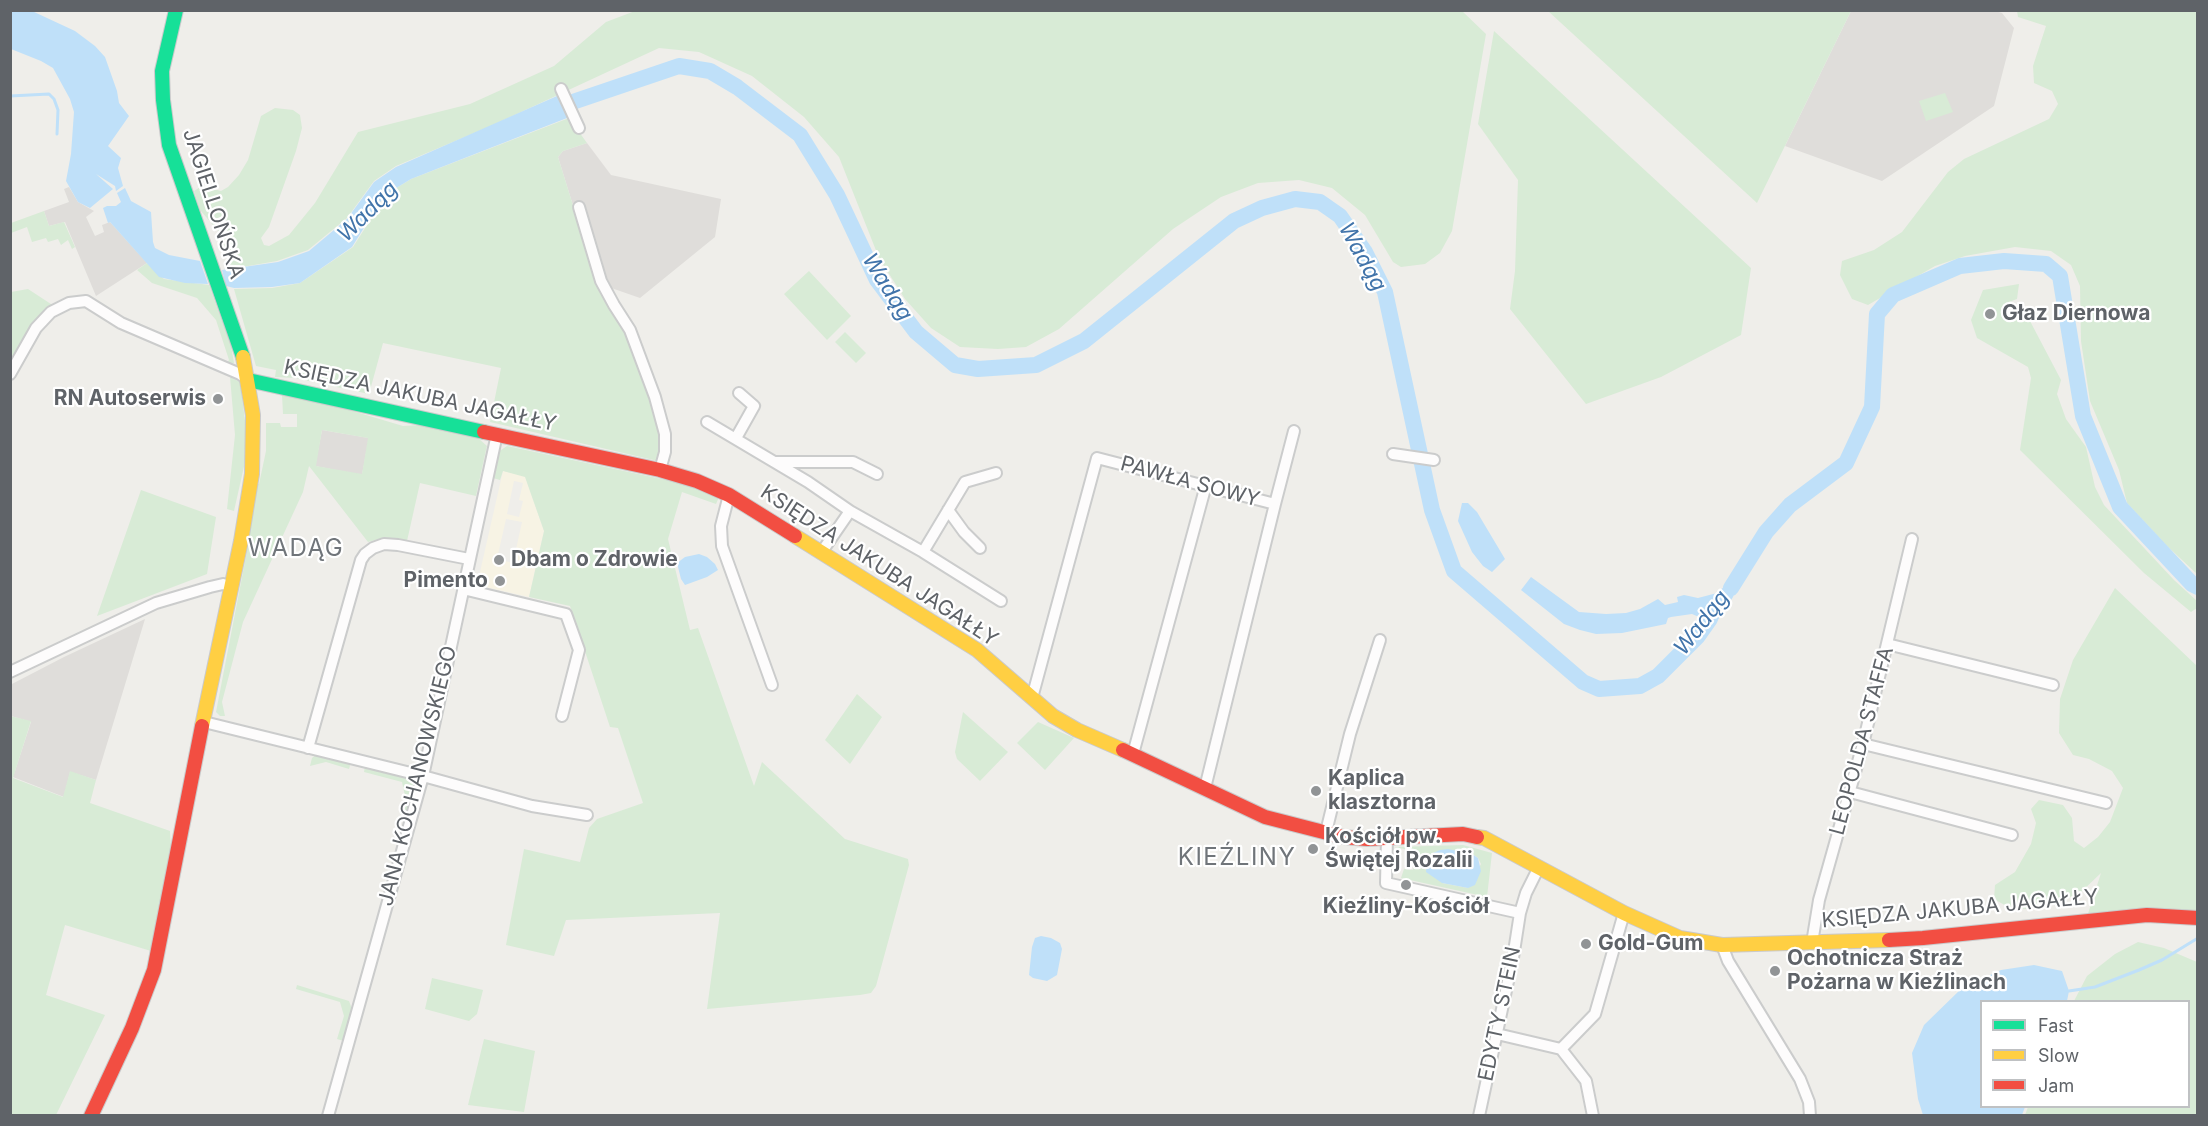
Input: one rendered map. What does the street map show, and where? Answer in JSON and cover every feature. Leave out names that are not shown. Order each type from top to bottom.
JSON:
[{"type":"street","name":"JAGIELLOŃSKA","points":[[176,10],[162,71],[169,145],[248,380]]},
{"type":"street","points":[[561,90],[579,128]]},
{"type":"street","points":[[579,207],[602,281],[630,330],[655,397],[665,434],[660,470]]},
{"type":"street","points":[[10,374],[36,328],[51,312],[69,303],[86,301],[121,323],[240,374],[248,380],[254,424],[252,474],[241,541],[230,586],[154,970],[132,1028],[91,1116]]},
{"type":"street","name":"KSIĘDZA JAKUBA JAGAŁŁY","points":[[248,380],[660,470],[697,481],[729,495],[977,650],[1053,716],[1077,730],[1265,817],[1343,837],[1387,838],[1463,834],[1484,838],[1624,913],[1680,938],[1722,945],[1812,943],[1923,938],[2147,915],[2198,918]]},
{"type":"street","points":[[736,438],[754,406],[739,393]]},
{"type":"street","points":[[707,422],[1001,601]]},
{"type":"street","points":[[1275,504],[1294,430]]},
{"type":"street","name":"JANA KOCHANOWSKIEGO","points":[[328,1116],[423,776],[497,434]]},
{"type":"street","points":[[1393,454],[1434,460]]},
{"type":"street","name":"PAWŁA SOWY","points":[[1032,698],[1097,458],[1275,504],[1205,788]]},
{"type":"street","points":[[776,462],[853,462],[877,474]]},
{"type":"street","points":[[808,482],[815,462]]},
{"type":"street","points":[[923,552],[965,482],[996,473]]},
{"type":"street","points":[[1133,754],[1206,485]]},
{"type":"street","name":"KSIĘDZA JAKUBA JAGAŁŁY","points":[[729,495],[721,526],[722,546],[772,685]]},
{"type":"street","points":[[948,510],[964,532],[980,548]]},
{"type":"street","points":[[821,553],[850,511]]},
{"type":"street","name":"LEOPOLDA STAFFA","points":[[1812,943],[1819,900],[1863,744],[1912,539]]},
{"type":"street","points":[[308,748],[361,560],[365,554],[384,544],[469,559]]},
{"type":"street","points":[[10,672],[156,603],[223,584],[230,586]]},
{"type":"street","points":[[463,589],[566,614],[579,650],[562,716]]},
{"type":"street","points":[[1326,832],[1350,734],[1380,640]]},
{"type":"street","points":[[1887,644],[2054,685]]},
{"type":"street","points":[[204,722],[423,776],[532,806],[587,815]]},
{"type":"street","points":[[1863,744],[2106,803]]},
{"type":"street","points":[[1850,792],[2012,835]]},
{"type":"street","points":[[1387,838],[1386,883],[1520,913]]},
{"type":"street","name":"EDYTY STEIN","points":[[1479,1116],[1520,913],[1526,893],[1539,867]]},
{"type":"street","points":[[1561,1049],[1595,1014],[1624,913]]},
{"type":"street","points":[[1722,945],[1728,961],[1800,1079],[1809,1102],[1810,1116]]},
{"type":"street","points":[[1497,1034],[1561,1049],[1586,1080],[1593,1116]]},
{"type":"shaded area","points":[[1851,11],[1995,11],[2002,13],[2014,28],[1994,106],[1882,181],[1785,146]]},
{"type":"shaded area","points":[[587,143],[611,175],[721,199],[715,237],[640,298],[597,283],[558,157],[563,151]]},
{"type":"shaded area","points":[[69,187],[78,202],[94,211],[86,217],[95,236],[104,232],[102,225],[110,222],[147,263],[96,296],[65,222],[49,226],[44,211],[69,202],[64,189]]},
{"type":"shaded area","points":[[322,430],[369,438],[362,475],[315,466]]},
{"type":"shaded area","points":[[503,471],[525,476],[544,531],[529,597],[477,585]],"holes":[[[514,481],[523,483],[519,500],[523,501],[519,517],[507,514]],[[506,519],[522,522],[513,563],[497,559]]]},
{"type":"shaded area","points":[[145,619],[96,780],[70,772],[64,797],[13,777],[31,722],[11,716],[10,685]]},
{"type":"green space","points":[[1461,10],[1486,34],[1452,231],[1440,253],[1425,264],[1401,267],[1393,262],[1365,215],[1332,188],[1299,180],[1258,183],[1221,197],[1173,229],[1059,329],[1026,347],[998,349],[960,347],[931,328],[905,299],[879,258],[839,157],[804,117],[752,76],[699,52],[659,48],[491,126],[396,166],[374,181],[347,218],[308,250],[277,261],[231,269],[219,232],[200,210],[194,191],[202,186],[221,191],[239,175],[248,160],[261,116],[275,108],[293,110],[300,115],[302,128],[296,151],[269,227],[261,238],[264,245],[269,246],[289,235],[315,203],[358,132],[470,104],[554,66],[606,22],[635,11]]},
{"type":"green space","points":[[1548,11],[1851,11],[1757,203]]},
{"type":"green space","points":[[2017,11],[2197,11],[2197,574],[2127,503],[2119,470],[2090,401],[2081,341],[2080,286],[2071,265],[2051,251],[2015,247],[1965,256],[1935,266],[1868,305],[1852,299],[1840,275],[1842,261],[1874,250],[1902,232],[1948,172],[1964,159],[2049,119],[2058,104],[2052,91],[2034,83],[2033,66],[2046,26],[2018,17]]},
{"type":"green space","points":[[1494,31],[1751,268],[1741,335],[1661,377],[1586,404],[1510,309],[1515,271],[1518,180],[1478,124]]},
{"type":"green space","points":[[1945,93],[1953,112],[1926,121],[1919,101]]},
{"type":"green space","points":[[569,118],[587,143],[563,151],[558,157],[597,283],[627,332],[653,407],[661,435],[658,461],[490,422],[501,368],[383,343],[369,394],[295,378],[275,377],[276,370],[256,366],[234,289],[272,288],[300,283],[353,247],[381,203],[393,190],[411,179]]},
{"type":"green space","points":[[44,211],[49,226],[64,222],[75,247],[72,249],[68,240],[61,245],[58,239],[48,242],[46,238],[32,242],[27,227],[11,233],[11,223]]},
{"type":"green space","points":[[147,263],[164,279],[209,285],[231,346],[234,363],[227,363],[229,360],[216,320],[197,298],[152,283],[137,270]]},
{"type":"green space","points":[[809,271],[851,316],[827,340],[784,294]]},
{"type":"green space","points":[[2019,284],[2017,299],[2009,302],[2009,316],[2030,321],[2061,380],[2057,394],[2066,419],[2086,447],[2095,487],[2104,505],[2174,580],[2197,601],[2197,608],[2191,612],[2144,573],[2020,450],[2031,378],[2028,367],[1977,338],[1971,320],[1983,290]]},
{"type":"green space","points":[[28,289],[54,306],[11,364],[11,292]]},
{"type":"green space","points":[[845,332],[866,353],[856,363],[835,342]]},
{"type":"green space","points":[[230,377],[240,382],[246,428],[245,462],[234,511],[227,509],[235,435]]},
{"type":"green space","points":[[282,395],[346,409],[403,426],[421,425],[478,438],[487,446],[476,496],[420,483],[407,541],[383,538],[368,542],[309,466],[303,492],[243,622],[222,702],[225,716],[220,716],[216,712],[248,546],[256,483],[259,484],[266,451],[266,423],[280,423],[281,427],[297,427],[297,414],[283,414]],"holes":[[[322,430],[368,438],[362,474],[316,466]]]},
{"type":"green space","points":[[507,446],[685,484],[719,497],[716,504],[682,492],[668,539],[690,630],[698,628],[754,786],[762,762],[845,839],[908,859],[909,865],[876,986],[871,993],[707,1009],[720,913],[566,920],[554,956],[506,945],[524,849],[580,862],[589,828],[597,819],[643,803],[618,728],[610,727],[570,606],[529,597],[544,531],[525,477],[503,471],[500,480],[493,478],[498,452]]},
{"type":"green space","points":[[141,490],[216,517],[207,574],[97,616]]},
{"type":"green space","points":[[2115,588],[2197,666],[2197,918],[2086,920],[2101,873],[2079,894],[2044,905],[2027,909],[2008,907],[1994,899],[1995,885],[2015,872],[2031,844],[2036,823],[2031,809],[2039,800],[2063,805],[2072,818],[2074,841],[2084,848],[2098,837],[2110,822],[2123,788],[2112,771],[2089,759],[2073,755],[2059,733],[2060,699],[2073,660]]},
{"type":"green space","points":[[857,694],[882,717],[850,764],[825,740]]},
{"type":"green space","points":[[963,712],[1008,752],[980,781],[957,759],[955,752]]},
{"type":"green space","points":[[10,716],[31,721],[13,778],[63,797],[70,771],[96,780],[90,803],[170,831],[171,849],[151,951],[65,925],[46,995],[105,1015],[56,1115],[11,1115]]},
{"type":"green space","points":[[1038,722],[1074,738],[1045,770],[1017,743]]},
{"type":"green space","points":[[317,754],[351,762],[349,769],[326,762],[310,766],[312,758]]},
{"type":"green space","points":[[365,766],[411,778],[414,786],[406,816],[400,814],[405,796],[402,782],[364,772]]},
{"type":"green space","points":[[1463,845],[1492,853],[1487,897],[1401,878],[1404,869],[1413,870],[1415,851],[1394,847]],"holes":[[[1459,850],[1472,854],[1481,864],[1468,888],[1442,883]]]},
{"type":"green space","points":[[2138,942],[2164,948],[2197,962],[2197,1115],[2025,1115],[2028,1108],[2190,1108],[2190,1000],[2075,1000],[2087,976],[2115,954]]},
{"type":"green space","points":[[432,978],[483,990],[477,1014],[469,1021],[425,1009]]},
{"type":"green space","points":[[297,985],[349,1001],[352,1009],[344,1041],[337,1039],[344,1016],[340,1002],[296,989]]},
{"type":"green space","points":[[484,1039],[535,1051],[524,1112],[468,1105]]},
{"type":"water","points":[[10,11],[32,11],[75,31],[95,46],[105,57],[119,103],[129,116],[108,146],[121,158],[118,168],[123,186],[116,191],[115,186],[96,174],[113,189],[90,208],[78,202],[66,181],[71,154],[74,112],[70,99],[53,68],[11,49]]},
{"type":"water","points":[[557,96],[560,97],[567,118],[411,179],[393,190],[380,202],[352,247],[300,283],[272,287],[234,288],[226,286],[222,270],[278,262],[309,251],[347,219],[374,182],[396,167]]},
{"type":"water","points":[[125,188],[131,201],[151,212],[155,248],[169,255],[200,261],[208,284],[185,283],[159,277],[110,222],[108,223],[103,208],[116,206],[121,202],[117,193]]},
{"type":"water","points":[[1462,503],[1468,503],[1477,512],[1505,559],[1492,572],[1483,566],[1472,552],[1458,521]]},
{"type":"water","points":[[699,554],[707,557],[718,570],[707,577],[685,585],[677,563],[685,557]]},
{"type":"water","points":[[1743,570],[1733,597],[1714,626],[1698,636],[1701,614],[1699,617],[1692,614],[1671,617],[1668,618],[1666,624],[1622,633],[1596,634],[1580,630],[1564,624],[1521,590],[1531,577],[1579,612],[1626,613],[1640,609],[1658,599],[1665,605],[1678,602],[1677,597],[1684,595],[1698,598],[1717,593]]},
{"type":"water","points":[[1448,849],[1472,854],[1478,858],[1481,871],[1475,885],[1468,888],[1442,883],[1426,872],[1427,861],[1431,854]]},
{"type":"water","points":[[1041,936],[1060,943],[1062,949],[1057,975],[1047,981],[1029,975],[1032,947],[1035,938]]},
{"type":"water","points":[[2034,965],[2062,971],[2069,991],[2067,1000],[1980,1000],[1980,1108],[2025,1108],[2022,1115],[1923,1115],[1918,1099],[1912,1053],[1924,1025],[1962,988],[2001,970]]},
{"type":"waterway","name":"Wadąg","points":[[552,109],[679,66],[710,71],[737,87],[800,135],[837,195],[877,280],[916,332],[955,365],[978,369],[1036,365],[1084,341],[1234,221],[1262,208],[1295,199],[1320,202],[1340,216],[1365,252],[1385,292],[1432,510],[1454,571],[1583,682],[1599,689],[1640,686],[1658,676],[1698,636],[1710,619]]},
{"type":"waterway","points":[[10,96],[49,94],[54,99],[58,110],[57,134]]},
{"type":"waterway","name":"Wadąg","points":[[1731,588],[1766,532],[1790,505],[1846,463],[1872,407],[1877,314],[1893,295],[1960,266],[2004,261],[2046,264],[2060,276],[2083,416],[2120,507],[2192,584],[2198,587]]},
{"type":"waterway","points":[[2069,991],[2095,987],[2139,970],[2162,960],[2198,938]]},
{"type":"traffic: fast","points":[[176,10],[162,71],[169,145],[243,357]]},
{"type":"traffic: fast","points":[[248,380],[484,432]]},
{"type":"traffic: slow","points":[[202,726],[241,541],[252,474],[253,415],[243,357]]},
{"type":"traffic: slow","points":[[795,536],[977,650],[1053,716],[1077,730],[1123,750]]},
{"type":"traffic: slow","points":[[1477,837],[1484,838],[1624,913],[1680,938],[1722,945],[1889,940]]},
{"type":"traffic: jam","points":[[484,432],[660,470],[697,481],[729,495],[795,536]]},
{"type":"traffic: jam","points":[[91,1116],[132,1028],[154,970],[202,726]]},
{"type":"traffic: jam","points":[[1123,750],[1265,817],[1343,837],[1367,839],[1463,834],[1477,837]]},
{"type":"traffic: jam","points":[[1889,940],[2147,915],[2198,918]]},
{"type":"place","name":"Głaz Diernowa","points":[[1990,314]]},
{"type":"place","name":"RN Autoserwis","points":[[218,399]]},
{"type":"place","name":"Dbam o Zdrowie","points":[[499,560]]},
{"type":"place","name":"Pimento","points":[[500,581]]},
{"type":"place","name":"Kaplica klasztorna","points":[[1316,791]]},
{"type":"place","name":"Kościół pw. Świętej Rozalii","points":[[1313,849]]},
{"type":"place","name":"Kieźliny-Kościół","points":[[1406,885]]},
{"type":"place","name":"Gold-Gum","points":[[1586,944]]},
{"type":"place","name":"Ochotnicza Straż Pożarna w Kieźlinach","points":[[1775,971]]},
{"type":"district","name":"WADĄG","points":[[296,549]]},
{"type":"district","name":"KIEŹLINY","points":[[1237,858]]}]
